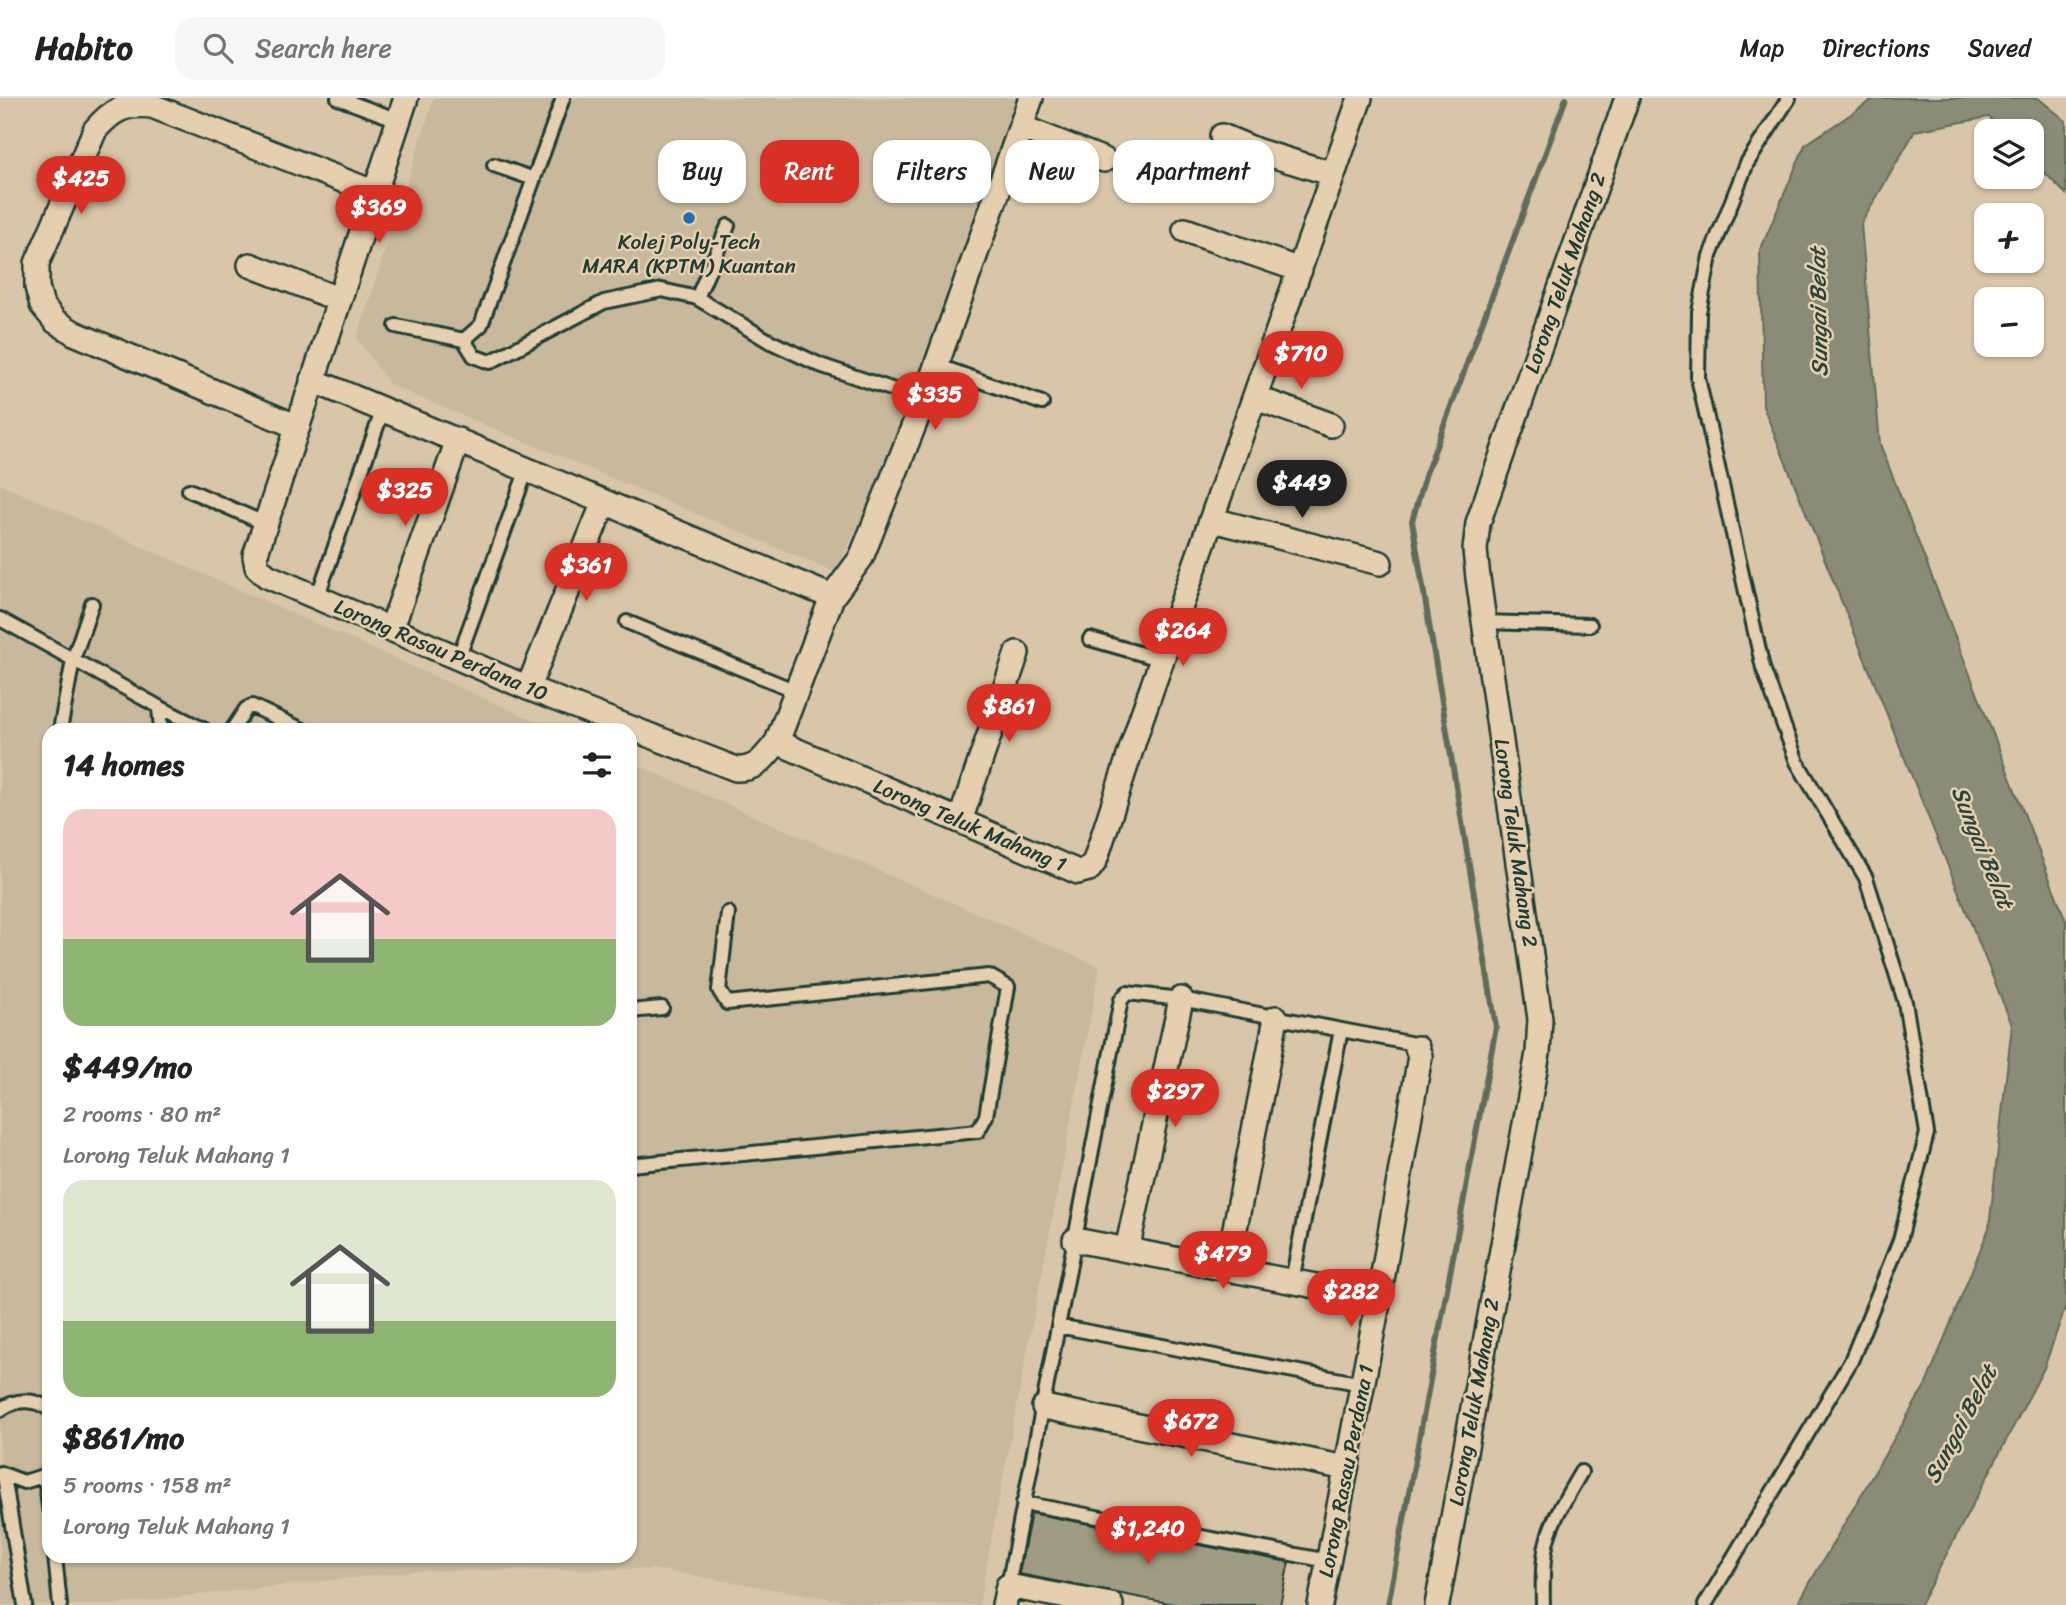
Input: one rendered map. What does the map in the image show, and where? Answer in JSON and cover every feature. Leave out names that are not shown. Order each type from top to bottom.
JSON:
[{"type":"street","points":[[266,524],[406,98]]},
{"type":"street","points":[[777,742],[832,597],[861,558],[924,400],[1031,98]]},
{"type":"street","name":"Lorong Teluk Mahang 1","points":[[777,742],[1078,872],[1088,869],[1095,861],[1360,98]]},
{"type":"street","name":"Lorong Teluk Mahang 2","points":[[1437,1605],[1538,1053],[1540,1020],[1475,550],[1478,523],[1627,98]]},
{"type":"street","points":[[298,427],[74,333],[55,321],[43,305],[37,287],[37,263],[95,130],[108,115],[121,106],[152,107],[373,192]]},
{"type":"street","points":[[1021,127],[1104,160]]},
{"type":"street","points":[[1222,136],[1258,151],[1333,174]]},
{"type":"street","points":[[1185,230],[1300,270]]},
{"type":"street","points":[[250,265],[338,299]]},
{"type":"street","points":[[312,380],[832,597]]},
{"type":"street","points":[[1256,398],[1331,425]]},
{"type":"street","points":[[391,630],[457,440]]},
{"type":"street","points":[[528,688],[604,502]]},
{"type":"street","points":[[1213,520],[1380,563]]},
{"type":"street","name":"Lorong Rasau Perdana 10","points":[[266,524],[255,556],[257,567],[267,576],[458,659],[618,723]]},
{"type":"street","points":[[960,821],[1017,653]]},
{"type":"street","name":"Lorong Rasau Perdana 10","points":[[637,730],[736,769],[749,769],[762,761],[777,742]]},
{"type":"street","points":[[1127,1250],[1181,999]]},
{"type":"street","points":[[1227,1269],[1276,1018]]},
{"type":"street","name":"Lorong Rasau Perdana 1","points":[[1320,1605],[1379,1298],[1420,1056],[1417,1048]]},
{"type":"street","points":[[1074,1240],[1379,1298]]},
{"type":"street","points":[[1044,1407],[1346,1468]]},
{"type":"street","points":[[1006,1595],[1111,1605]]},
{"type":"lane","points":[[338,98],[374,104],[398,120]]},
{"type":"lane","points":[[464,340],[481,325],[563,98]]},
{"type":"lane","points":[[1705,1605],[1852,1362],[1900,1240],[1927,1133],[1905,1002],[1866,878],[1797,762],[1763,668],[1698,378],[1699,312],[1710,256],[1747,163],[1789,98]]},
{"type":"lane","points":[[494,165],[534,179]]},
{"type":"lane","points":[[697,298],[728,226]]},
{"type":"lane","points":[[396,326],[464,340],[474,356],[490,362],[604,302],[624,295],[662,290],[697,298],[769,341],[820,365],[924,400]]},
{"type":"lane","points":[[936,365],[1041,403]]},
{"type":"lane","points":[[317,598],[383,409]]},
{"type":"lane","points":[[458,659],[527,469]]},
{"type":"lane","points":[[189,490],[266,524]]},
{"type":"lane","points":[[61,723],[74,660],[92,604]]},
{"type":"lane","points":[[0,619],[191,723]]},
{"type":"lane","points":[[627,622],[796,691]]},
{"type":"lane","points":[[1484,622],[1591,625]]},
{"type":"lane","points":[[1090,639],[1163,660]]},
{"type":"lane","points":[[237,723],[246,709],[252,706],[288,723]]},
{"type":"lane","points":[[159,707],[161,723]]},
{"type":"lane","points":[[637,1164],[978,1131],[986,1116],[1008,987],[989,976],[727,1003],[719,990],[728,913]]},
{"type":"lane","points":[[1006,1595],[1121,1000],[1128,993],[1181,999],[1409,1043],[1417,1048]]},
{"type":"lane","points":[[637,1011],[662,1008]]},
{"type":"lane","points":[[1292,1281],[1341,1030]]},
{"type":"lane","points":[[1058,1326],[1362,1384]]},
{"type":"lane","points":[[0,1410],[19,1401],[32,1401],[42,1406]]},
{"type":"lane","points":[[1543,1605],[1543,1547],[1551,1522],[1581,1472]]},
{"type":"lane","points":[[25,1605],[2,1475],[24,1482],[42,1477]]},
{"type":"lane","points":[[1023,1503],[1328,1561]]},
{"type":"lane","points":[[56,1563],[61,1605]]},
{"type":"shaded area","name":"Kolej Poly-Tech MARA (KPTM) Kuantan","points":[[434,98],[1026,98],[1011,140],[1005,140],[1005,156],[991,195],[991,140],[873,140],[873,203],[988,203],[901,444],[835,572],[390,385],[357,338]]},
{"type":"shaded area","points":[[0,484],[540,723],[42,723],[42,1563],[637,1563],[637,765],[1100,967],[979,1605],[870,1605],[654,1569],[414,1571],[111,1605],[0,1605]]},
{"type":"water","name":"Sungai Belat","points":[[1875,98],[2038,98],[2066,121],[2066,194],[2044,172],[2044,119],[1974,119],[1915,131],[1861,224],[1880,444],[2066,921],[2066,1305],[2044,1368],[1920,1605],[1797,1605],[1926,1384],[1989,1228],[2012,1025],[1763,406],[1760,251],[1805,145]]},
{"type":"building","points":[[1031,1513],[1289,1562],[1280,1605],[1178,1605],[1019,1574]]},
{"type":"waterway","points":[[1388,1605],[1496,1027],[1412,521],[1425,476],[1566,98]]},
{"type":"place","name":"Kolej Poly-Tech MARA (KPTM) Kuantan","points":[[689,218]]}]
